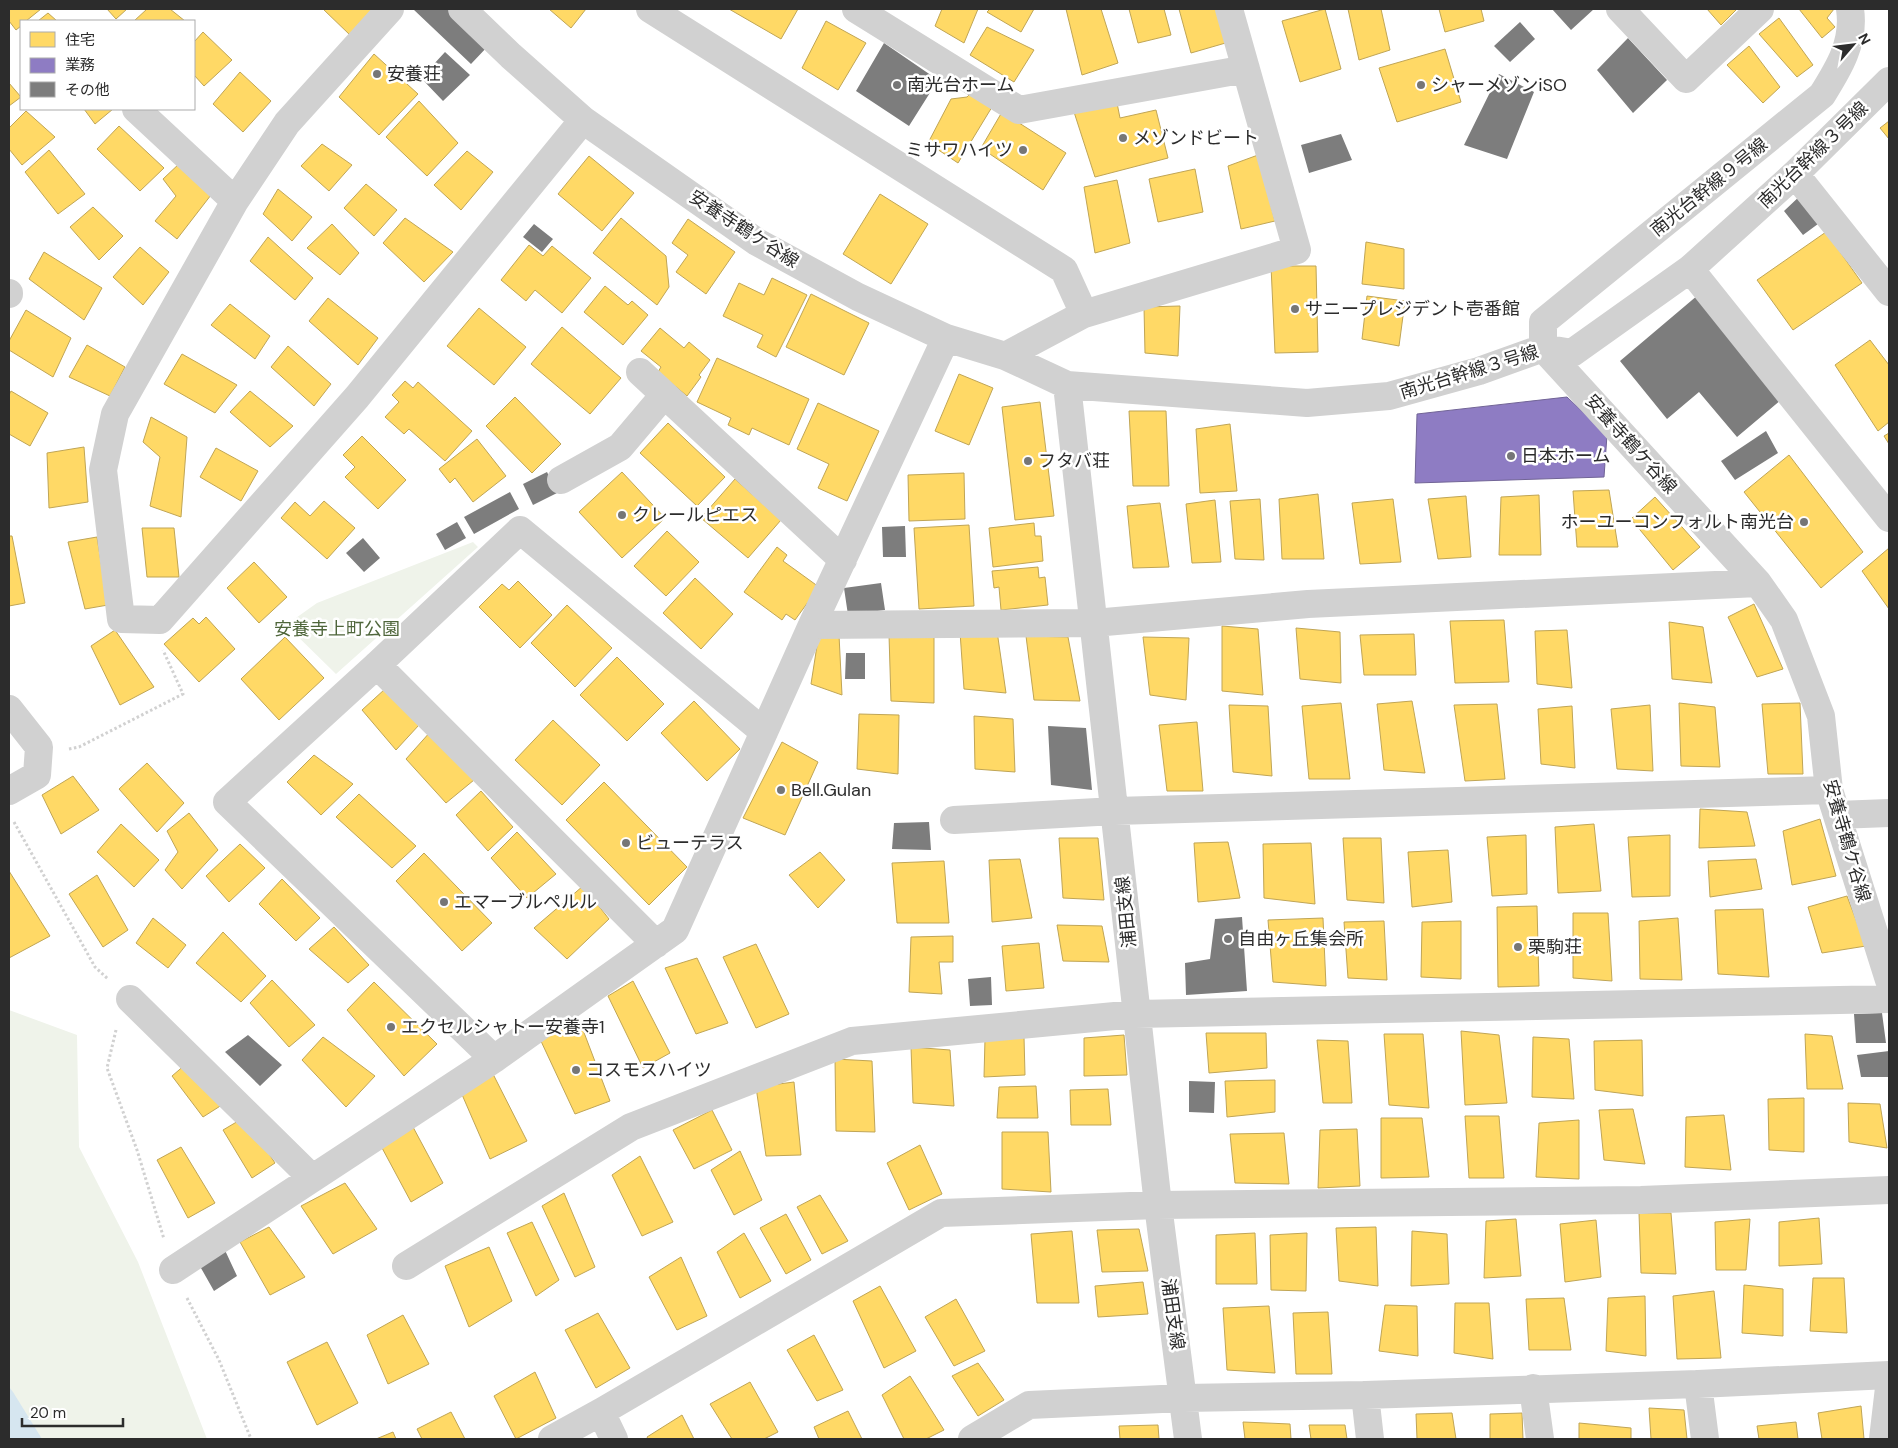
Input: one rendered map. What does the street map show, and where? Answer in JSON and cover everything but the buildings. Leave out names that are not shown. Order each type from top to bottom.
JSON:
[{"type":"street","points":[[390,9],[287,123],[235,201],[115,414],[102,470],[121,619],[160,620],[357,397],[583,120]]},
{"type":"street","name":"安養寺鶴ケ谷線","points":[[462,9],[511,56],[583,120],[757,242],[858,297],[946,338],[1005,356],[1067,385]]},
{"type":"street","points":[[650,9],[1064,270],[1084,314]]},
{"type":"street","points":[[856,9],[1019,110],[1246,69]]},
{"type":"street","points":[[1005,356],[1084,314],[1296,250],[1229,9]]},
{"type":"street","points":[[1620,9],[1686,79],[1760,9]]},
{"type":"street","name":"南光台幹線９号線","points":[[1543,348],[1543,322],[1822,95],[1843,61],[1852,23],[1850,9]]},
{"type":"street","name":"南光台幹線３号線","points":[[1067,385],[1308,403],[1389,396],[1479,371],[1543,348],[1572,353],[1690,268],[1795,174],[1889,80]]},
{"type":"street","points":[[137,110],[235,201]]},
{"type":"street","points":[[1795,174],[1889,292]]},
{"type":"street","points":[[1690,268],[1889,518]]},
{"type":"street","points":[[173,1270],[494,1059],[675,930],[812,625],[946,338]]},
{"type":"street","name":"安養寺鶴ケ谷線","points":[[1543,348],[1758,584],[1784,620],[1821,716],[1833,802],[1889,980]]},
{"type":"street","points":[[640,372],[843,560]]},
{"type":"street","name":"浦田支線","points":[[1067,385],[1136,1014],[1188,1439]]},
{"type":"street","points":[[561,480],[620,447],[664,395]]},
{"type":"street","points":[[494,1059],[227,802],[378,665],[520,530],[764,732]]},
{"type":"street","points":[[812,625],[1094,623],[1308,604],[1758,584]]},
{"type":"street","points":[[378,665],[656,944]]},
{"type":"street","points":[[9,709],[39,747],[37,775],[9,791]]},
{"type":"street","points":[[954,820],[1115,812],[1833,802],[1889,813]]},
{"type":"street","points":[[130,999],[312,1178]]},
{"type":"street","points":[[406,1266],[632,1128],[852,1041],[1136,1014],[1889,999]]},
{"type":"street","points":[[552,1439],[941,1213],[1158,1205],[1641,1200],[1889,1190]]},
{"type":"street","points":[[972,1439],[1029,1405],[1184,1398],[1365,1395],[1698,1384],[1889,1375]]},
{"type":"street","points":[[1698,1384],[1705,1439]]},
{"type":"street","points":[[1533,1388],[1540,1439]]},
{"type":"street","points":[[1882,1439],[1889,1388]]},
{"type":"street","points":[[1365,1395],[1370,1439]]},
{"type":"street","points":[[601,1412],[614,1439]]},
{"type":"path","points":[[38,758],[79,747],[183,694],[149,620]]},
{"type":"path","points":[[14,821],[95,967]]},
{"type":"path","points":[[130,999],[122,1005],[107,1068],[137,1150],[173,1270],[219,1360],[251,1439]]},
{"type":"green space","name":"安養寺上町公園","points":[[473,542],[478,547],[336,674],[286,625],[317,603]]},
{"type":"green space","points":[[9,1010],[77,1035],[79,1147],[138,1262],[207,1439],[9,1439]]},
{"type":"shaded area","points":[[9,1387],[13,1392],[42,1439],[9,1439]]},
{"type":"place","name":"安養荘","points":[[377,74]]},
{"type":"place","name":"南光台ホーム","points":[[897,85]]},
{"type":"place","name":"シャーメゾンiSO","points":[[1421,85]]},
{"type":"place","name":"メゾンドビート","points":[[1123,138]]},
{"type":"place","name":"ミサワハイツ","points":[[1023,150]]},
{"type":"place","name":"サニープレジデント壱番館","points":[[1295,309]]},
{"type":"place","name":"日本ホーム","points":[[1511,456]]},
{"type":"place","name":"フタバ荘","points":[[1028,461]]},
{"type":"place","name":"クレールピエス","points":[[622,515]]},
{"type":"place","name":"ホーユーコンフォルト南光台","points":[[1804,522]]},
{"type":"place","name":"Bell.Gulan","points":[[781,790]]},
{"type":"place","name":"ビューテラス","points":[[626,843]]},
{"type":"place","name":"エマーブルペルル","points":[[444,902]]},
{"type":"place","name":"自由ヶ丘集会所","points":[[1228,939]]},
{"type":"place","name":"栗駒荘","points":[[1518,947]]},
{"type":"place","name":"エクセルシャトー安養寺1","points":[[391,1027]]},
{"type":"place","name":"コスモスハイツ","points":[[576,1070]]}]
